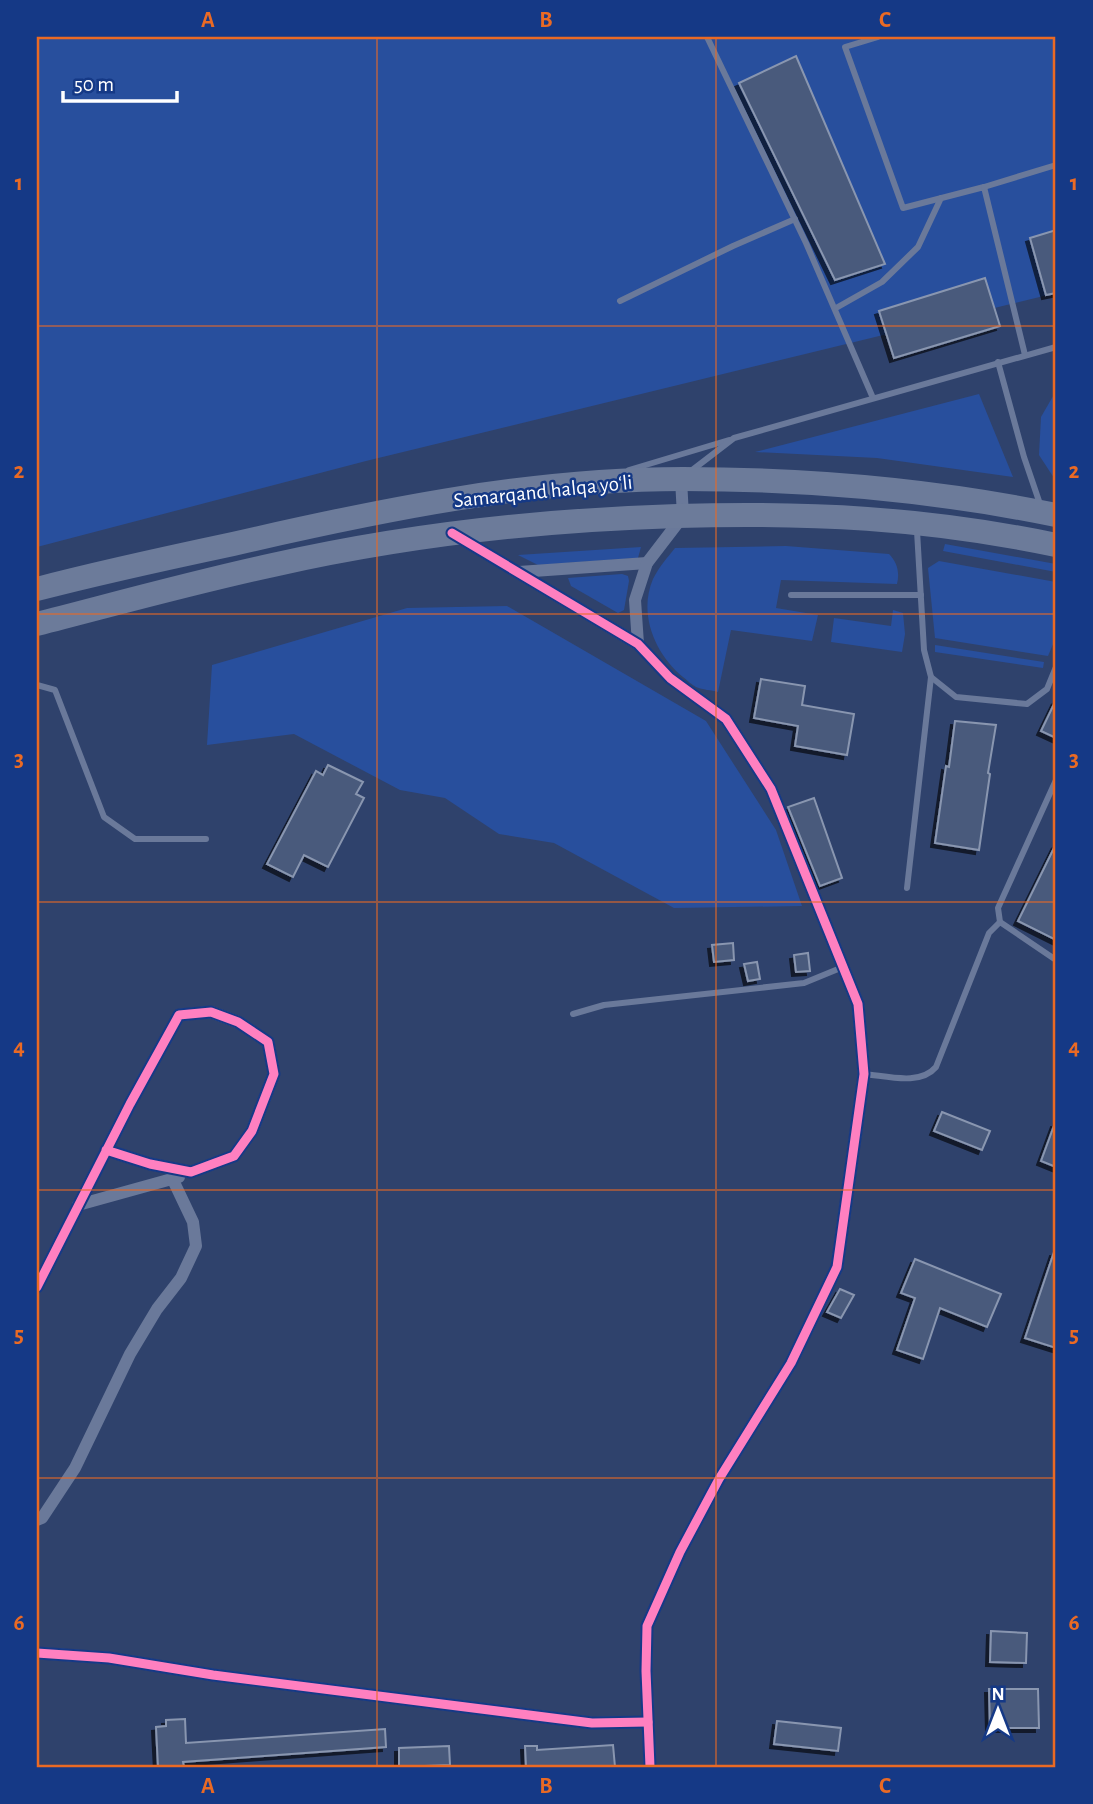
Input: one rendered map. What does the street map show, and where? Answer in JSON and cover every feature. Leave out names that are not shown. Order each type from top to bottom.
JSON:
[{"type":"highway","name":"Samarqand halqa yoʻli","points":[[37,589],[367,514],[482,495],[582,485],[681,479],[812,483],[900,490],[1050,514]]},
{"type":"highway","name":"Samarqand halqa yoʻli","points":[[37,624],[274,564],[452,533],[574,520],[787,514],[916,522],[968,528],[1056,545]]},
{"type":"street","points":[[638,644],[635,600],[647,563],[682,516],[681,479]]},
{"type":"street","points":[[452,533],[638,644],[670,678],[726,719],[771,789],[858,1004],[864,1074],[837,1268],[791,1363],[719,1479],[647,1626],[650,1767]]},
{"type":"street","points":[[519,572],[647,563]]},
{"type":"street","points":[[37,1287],[78,1205],[106,1150],[179,1016],[211,1012],[238,1022],[268,1042],[274,1074],[252,1132],[234,1156],[173,1180],[78,1205]]},
{"type":"street","points":[[106,1150],[150,1164],[191,1172]]},
{"type":"street","points":[[37,1520],[75,1468],[130,1354],[157,1309],[181,1278],[196,1246],[192,1222],[173,1180]]},
{"type":"street","points":[[37,1653],[109,1658],[214,1675],[592,1723],[648,1722]]},
{"type":"lane","points":[[707,37],[836,308],[873,398]]},
{"type":"lane","points":[[878,37],[845,47],[904,208],[1056,166]]},
{"type":"lane","points":[[984,187],[1025,355]]},
{"type":"lane","points":[[836,308],[882,282],[918,247],[941,198]]},
{"type":"lane","points":[[620,301],[795,219]]},
{"type":"lane","points":[[582,485],[734,438],[1056,346]]},
{"type":"lane","points":[[998,362],[1024,457],[1050,514]]},
{"type":"lane","points":[[681,479],[734,438]]},
{"type":"lane","points":[[906,888],[931,677],[924,650],[916,522]]},
{"type":"lane","points":[[791,596],[921,595]]},
{"type":"lane","points":[[931,677],[956,697],[1027,704],[1047,689],[1056,667]]},
{"type":"lane","points":[[37,685],[55,691],[104,817],[135,839],[206,839]]},
{"type":"lane","points":[[1056,780],[998,908],[1000,922],[1056,960]]},
{"type":"lane","points":[[864,1074],[916,1078],[930,1074],[936,1067],[989,933],[1000,922]]},
{"type":"lane","points":[[573,1014],[604,1005],[804,983],[843,967]]},
{"type":"shaded area","points":[[37,37],[1056,37],[1056,293],[366,461],[37,547]]},
{"type":"shaded area","points":[[1056,391],[1056,481],[1039,455],[1041,417]]},
{"type":"shaded area","points":[[979,394],[1013,477],[877,458],[755,452]]},
{"type":"shaded area","points":[[945,544],[1056,564],[1056,572],[943,551]]},
{"type":"shaded area","points":[[786,546],[889,554],[897,568],[897,584],[781,580],[776,608],[818,615],[812,641],[731,630],[718,692],[694,686],[664,657],[652,632],[647,606],[649,592],[658,570],[675,548]]},
{"type":"shaded area","points":[[641,547],[638,558],[538,565],[518,555]]},
{"type":"shaded area","points":[[939,561],[1056,582],[1056,637],[1048,656],[935,638],[928,568]]},
{"type":"shaded area","points":[[622,574],[628,576],[629,581],[624,610],[618,613],[571,586],[568,578]]},
{"type":"shaded area","points":[[507,606],[706,721],[776,830],[802,906],[674,908],[554,843],[499,834],[445,798],[400,790],[294,734],[207,745],[212,665],[407,608]]},
{"type":"shaded area","points":[[893,610],[903,613],[905,634],[902,652],[831,642],[834,618],[891,626]]},
{"type":"shaded area","points":[[935,645],[1044,662],[1043,668],[935,652]]},
{"type":"building","points":[[796,56],[885,264],[835,280],[739,83]]},
{"type":"building","points":[[1056,230],[1056,293],[1046,295],[1030,238]]},
{"type":"building","points":[[985,278],[1000,326],[894,358],[879,311]]},
{"type":"building","points":[[761,679],[805,686],[802,705],[854,714],[847,755],[795,746],[798,726],[754,718]]},
{"type":"building","points":[[1056,700],[1056,738],[1041,731]]},
{"type":"building","points":[[955,721],[996,725],[979,850],[935,843]]},
{"type":"building","points":[[328,765],[363,782],[356,794],[364,798],[328,867],[304,855],[293,877],[267,864],[316,771],[323,775]]},
{"type":"building","points":[[814,798],[842,878],[820,886],[788,807]]},
{"type":"building","points":[[1056,844],[1056,940],[1018,921]]},
{"type":"building","points":[[733,943],[734,960],[714,962],[712,945]]},
{"type":"building","points":[[808,953],[810,971],[796,972],[794,955]]},
{"type":"building","points":[[757,962],[760,979],[748,981],[744,964]]},
{"type":"building","points":[[942,1112],[990,1131],[982,1150],[934,1131]]},
{"type":"building","points":[[1056,1123],[1056,1167],[1041,1161]]},
{"type":"building","points":[[1056,1252],[1056,1348],[1025,1338]]},
{"type":"building","points":[[915,1259],[1001,1294],[987,1327],[940,1308],[923,1359],[897,1350],[915,1298],[901,1293]]},
{"type":"building","points":[[840,1289],[854,1295],[841,1318],[827,1312]]},
{"type":"building","points":[[991,1631],[1027,1633],[1026,1663],[990,1662]]},
{"type":"building","points":[[989,1689],[1038,1689],[1039,1728],[990,1728]]},
{"type":"building","points":[[185,1719],[186,1743],[385,1729],[386,1747],[183,1762],[184,1767],[158,1767],[156,1727],[166,1726],[166,1720]]},
{"type":"building","points":[[777,1721],[841,1728],[838,1751],[774,1744]]},
{"type":"building","points":[[613,1745],[615,1767],[526,1767],[525,1746],[537,1746],[537,1750]]},
{"type":"building","points":[[449,1746],[450,1765],[399,1767],[399,1748]]},
{"type":"cycle path","points":[[452,533],[638,644],[670,678],[726,719],[771,789],[858,1004],[864,1074],[837,1267],[791,1363],[719,1479],[680,1552],[647,1626],[650,1767]]},
{"type":"cycle path","points":[[37,1287],[130,1104],[179,1015],[211,1012],[238,1022],[268,1042],[274,1074],[252,1131],[234,1156],[191,1172],[150,1164],[106,1150]]},
{"type":"cycle path","points":[[37,1653],[109,1658],[213,1675],[592,1723],[648,1722]]}]
